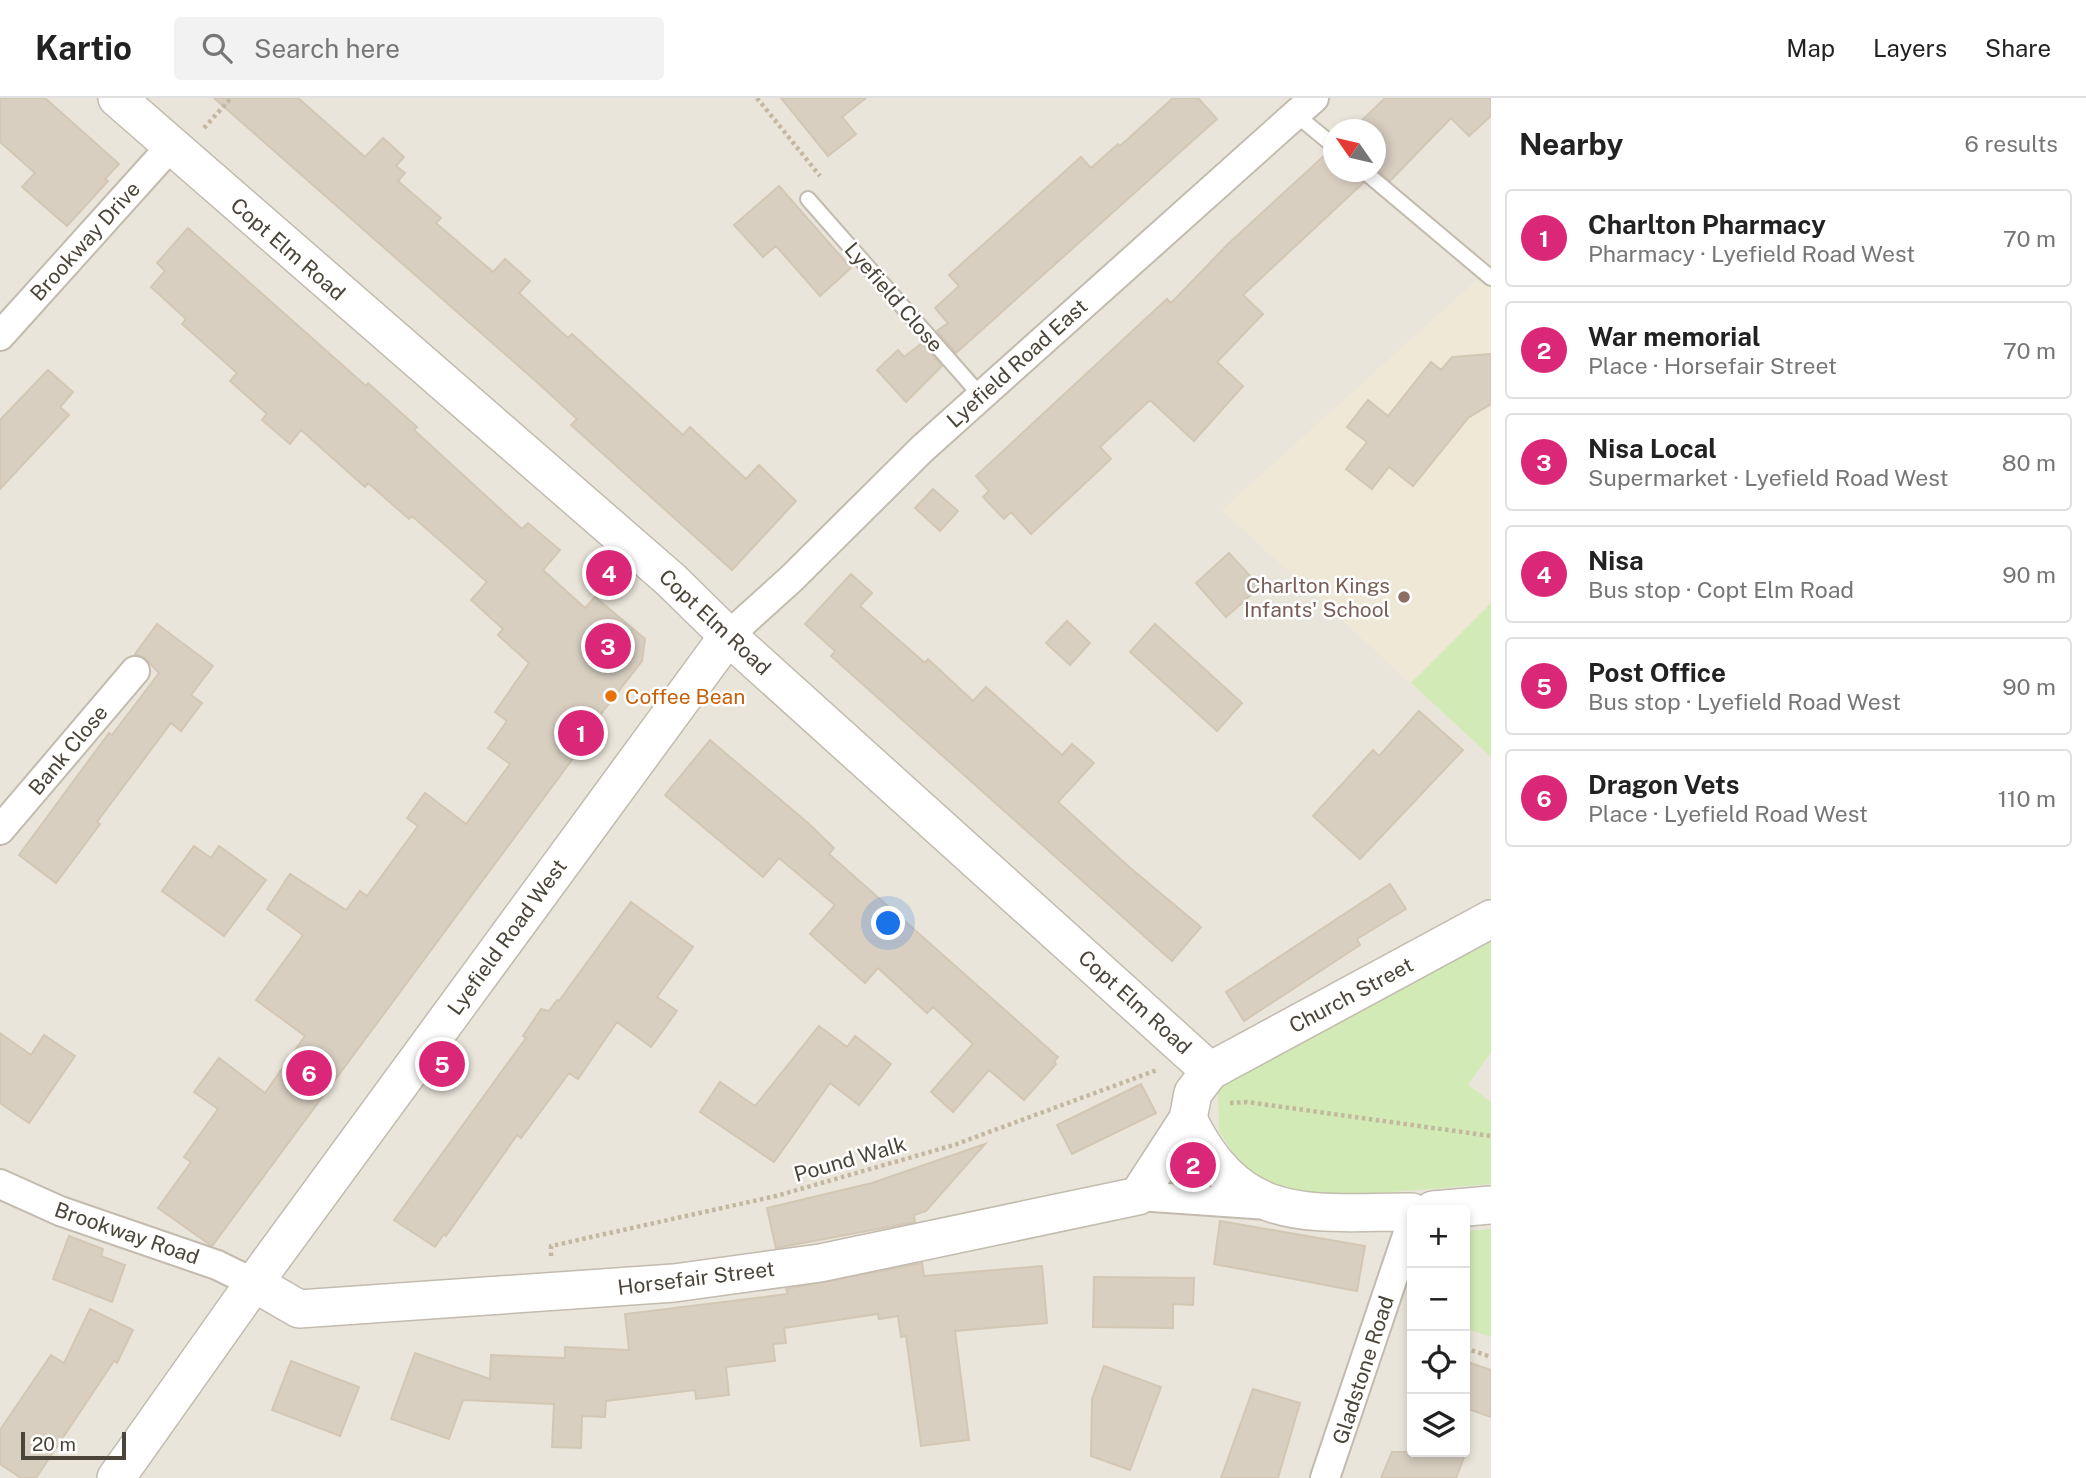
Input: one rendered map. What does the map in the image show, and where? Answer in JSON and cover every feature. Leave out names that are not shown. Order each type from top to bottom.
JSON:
[{"type":"street","name":"Copt Elm Road","points":[[117,98],[671,580],[728,636],[1202,1063]]},
{"type":"street","name":"Lyefield Road East","points":[[728,636],[981,396],[1304,106]]},
{"type":"street","name":"Brookway Drive","points":[[0,336],[171,146]]},
{"type":"street","name":"Lyefield Road West","points":[[116,1478],[254,1283],[728,636]]},
{"type":"street","name":"Bank Close","points":[[0,830],[135,671]]},
{"type":"street","name":"Church Street","points":[[1202,1063],[1491,919]]},
{"type":"street","points":[[1138,1196],[1189,1113],[1202,1063]]},
{"type":"street","name":"Horsefair Street","points":[[1189,1113],[1203,1149],[1230,1181],[1271,1205]]},
{"type":"street","name":"Brookway Road","points":[[0,1184],[60,1212],[217,1265],[254,1283]]},
{"type":"street","name":"Horsefair Street","points":[[254,1283],[299,1309],[674,1283],[820,1263],[1138,1196],[1271,1205],[1320,1212],[1407,1212]]},
{"type":"street","points":[[1470,1207],[1491,1205]]},
{"type":"street","name":"Gladstone Road","points":[[1325,1478],[1407,1236]]},
{"type":"lane","points":[[1304,106],[1323,131]]},
{"type":"lane","points":[[1377,182],[1491,278]]},
{"type":"lane","name":"Lyefield Close","points":[[808,198],[981,396]]},
{"type":"path","name":"Pound Walk","points":[[551,1293],[551,1246],[776,1196],[954,1145],[1202,1063]]},
{"type":"path","points":[[1189,1113],[1247,1102],[1491,1136]]},
{"type":"path","points":[[1470,1350],[1491,1357]]},
{"type":"shaded area","points":[[0,98],[1491,98],[1491,1478],[0,1478]]},
{"type":"shaded area","name":"Charlton Kings Infants' School","points":[[1479,278],[1488,287],[1491,286],[1491,757],[1222,510]]},
{"type":"green space","points":[[1491,603],[1491,757],[1411,683]]},
{"type":"green space","points":[[1491,928],[1491,1052],[1468,1085],[1491,1102],[1491,1184],[1355,1195],[1280,1194],[1241,1165],[1219,1131],[1218,1085]]},
{"type":"green space","points":[[1491,1229],[1491,1337],[1470,1330],[1470,1231]]},
{"type":"building","points":[[0,98],[45,98],[119,164],[105,179],[108,181],[67,226],[22,187],[35,173],[0,142]]},
{"type":"building","points":[[214,98],[298,98],[365,157],[383,138],[404,157],[396,166],[405,173],[398,181],[441,218],[436,223],[493,272],[505,259],[530,281],[519,293],[568,338],[572,334],[683,435],[690,427],[746,479],[759,465],[796,501],[732,570],[571,425],[577,419],[539,384]]},
{"type":"building","points":[[781,98],[866,98],[842,117],[856,134],[828,156]]},
{"type":"building","points":[[1173,98],[1198,98],[1217,119],[956,353],[937,331],[948,323],[935,308],[959,286],[949,275],[1081,157],[1091,168]]},
{"type":"building","points":[[1385,98],[1491,98],[1491,116],[1469,136],[1451,118],[1390,181],[1386,177],[1386,119],[1363,119]]},
{"type":"building","points":[[1323,157],[1323,182],[1363,183],[1243,295],[1263,314],[1217,362],[1243,386],[1194,441],[1150,400],[1100,447],[1111,459],[1031,534],[1011,512],[1004,519],[983,497],[989,491],[976,476],[1167,299],[1171,303],[1228,244]]},
{"type":"building","points":[[779,186],[851,268],[820,296],[776,246],[763,257],[734,225]]},
{"type":"building","points":[[188,228],[366,386],[368,383],[417,427],[414,430],[522,529],[528,523],[560,550],[543,570],[585,608],[595,597],[645,639],[642,661],[587,732],[591,734],[212,1246],[158,1208],[191,1162],[184,1157],[218,1109],[194,1092],[219,1058],[265,1093],[305,1036],[256,1000],[303,935],[267,909],[290,874],[346,910],[360,891],[367,896],[418,826],[407,818],[425,793],[466,824],[510,764],[488,748],[507,721],[495,712],[529,663],[498,635],[503,629],[471,600],[487,582],[412,516],[409,519],[368,483],[365,487],[301,430],[290,444],[262,420],[267,414],[230,381],[237,373],[182,324],[186,319],[151,287],[165,271],[157,263]]},
{"type":"building","points":[[922,343],[942,366],[906,402],[877,370],[898,350],[904,357]]},
{"type":"building","points":[[1491,354],[1491,404],[1468,418],[1413,486],[1389,467],[1372,489],[1346,469],[1367,442],[1347,427],[1368,400],[1388,416],[1431,362],[1441,370],[1452,357]]},
{"type":"building","points":[[48,370],[73,392],[60,407],[69,415],[0,489],[0,420]]},
{"type":"building","points":[[933,489],[958,511],[940,531],[915,508]]},
{"type":"building","points":[[1229,553],[1260,587],[1226,617],[1196,583]]},
{"type":"building","points":[[851,574],[872,593],[860,606],[925,663],[928,659],[973,701],[986,687],[1062,755],[1072,744],[1094,763],[1058,802],[1128,866],[1201,927],[1172,961],[831,656],[835,651],[805,624]]},
{"type":"building","points":[[1067,621],[1090,643],[1070,665],[1046,643]]},
{"type":"building","points":[[157,624],[213,666],[191,695],[202,703],[181,731],[171,723],[97,822],[100,824],[56,883],[19,855],[109,733],[112,735],[159,673],[145,658],[135,654]]},
{"type":"building","points":[[1155,624],[1242,703],[1217,731],[1130,652]]},
{"type":"building","points":[[1419,711],[1463,750],[1360,859],[1313,816],[1373,750],[1379,756]]},
{"type":"building","points":[[710,740],[808,823],[834,848],[829,854],[1058,1057],[1054,1062],[1056,1064],[1024,1100],[989,1070],[953,1112],[931,1092],[973,1044],[933,1007],[927,1013],[878,968],[865,983],[810,934],[835,905],[779,858],[763,877],[665,795]]},
{"type":"building","points":[[194,846],[211,858],[219,846],[266,880],[224,936],[162,891]]},
{"type":"building","points":[[1390,884],[1406,909],[1357,939],[1360,945],[1244,1021],[1226,992]]},
{"type":"building","points":[[631,902],[693,947],[657,997],[677,1011],[651,1047],[617,1022],[578,1079],[569,1073],[521,1138],[517,1135],[446,1236],[444,1234],[435,1247],[394,1220],[526,1038],[523,1036],[541,1009],[549,1011],[557,1000],[559,1001]]},
{"type":"building","points":[[819,1026],[847,1047],[855,1036],[891,1064],[859,1105],[830,1083],[774,1162],[700,1112],[720,1082],[755,1106]]},
{"type":"building","points":[[0,1033],[31,1055],[44,1035],[75,1056],[29,1123],[0,1103]]},
{"type":"building","points":[[1141,1084],[1156,1113],[1072,1154],[1057,1125]]},
{"type":"building","points":[[985,1144],[926,1211],[914,1215],[915,1222],[776,1248],[767,1208],[872,1183]]},
{"type":"building","points":[[1220,1221],[1365,1246],[1357,1291],[1214,1264]]},
{"type":"building","points":[[69,1236],[103,1249],[101,1256],[125,1265],[112,1302],[53,1279]]},
{"type":"building","points":[[922,1263],[924,1276],[1042,1266],[1047,1323],[955,1331],[969,1440],[921,1446],[906,1336],[901,1337],[898,1316],[879,1319],[878,1314],[784,1328],[786,1343],[773,1344],[775,1361],[726,1367],[729,1395],[696,1399],[695,1390],[606,1401],[605,1417],[582,1416],[581,1448],[552,1447],[554,1404],[463,1400],[449,1439],[391,1419],[415,1353],[490,1379],[491,1355],[565,1358],[565,1347],[629,1350],[625,1314],[788,1294],[786,1289]]},
{"type":"building","points":[[1094,1277],[1194,1278],[1193,1305],[1173,1304],[1173,1328],[1093,1327]]},
{"type":"building","points":[[90,1309],[133,1330],[117,1363],[114,1361],[36,1478],[21,1478],[0,1464],[0,1430],[51,1355],[64,1363]]},
{"type":"building","points":[[291,1361],[359,1387],[340,1436],[272,1410]]},
{"type":"building","points":[[1470,1363],[1491,1370],[1491,1417],[1470,1410]]},
{"type":"building","points":[[1104,1366],[1161,1387],[1130,1470],[1091,1456],[1092,1399]]},
{"type":"building","points":[[1253,1389],[1300,1403],[1278,1478],[1221,1478]]},
{"type":"building","points":[[1392,1452],[1407,1452],[1407,1457],[1464,1457],[1456,1478],[1381,1478]]},
{"type":"place","name":"Nisa","points":[[609,573]]},
{"type":"place","name":"Charlton Kings Infants' School","points":[[1404,597]]},
{"type":"place","name":"Nisa Local","points":[[608,646]]},
{"type":"place","name":"Coffee Bean","points":[[611,696]]},
{"type":"place","name":"Charlton Pharmacy","points":[[581,733]]},
{"type":"place","name":"Post Office","points":[[442,1064]]},
{"type":"place","name":"Dragon Vets","points":[[309,1073]]},
{"type":"place","name":"War memorial","points":[[1193,1165]]}]
